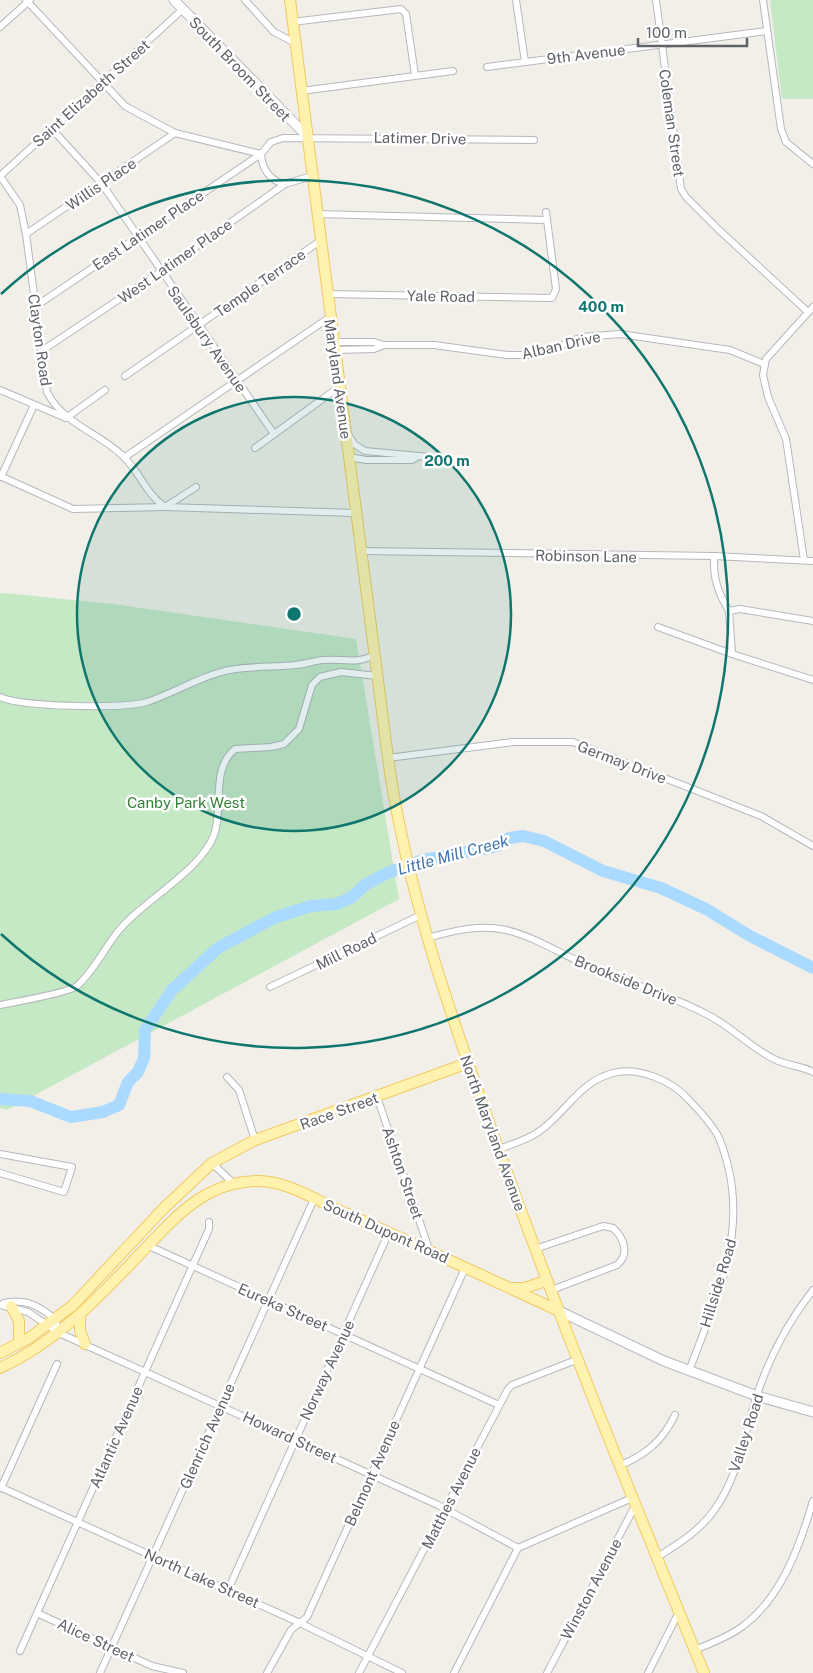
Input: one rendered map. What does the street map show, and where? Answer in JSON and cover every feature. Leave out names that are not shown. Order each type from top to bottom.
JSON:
[{"type":"main road","name":"Maryland Avenue","points":[[290,0],[316,214],[388,758]]},
{"type":"main road","name":"North Maryland Avenue","points":[[388,758],[411,879],[468,1063],[576,1360],[704,1673]]},
{"type":"main road","name":"Race Street","points":[[212,1162],[255,1140],[468,1063]]},
{"type":"main road","points":[[0,1353],[46,1326],[72,1306],[164,1208],[212,1162]]},
{"type":"main road","name":"South Dupont Road","points":[[0,1368],[59,1333],[80,1316],[185,1209],[201,1196],[233,1184],[260,1181],[274,1183],[314,1199],[429,1249],[557,1310]]},
{"type":"main road","points":[[109,1286],[117,1271],[132,1254],[133,1242]]},
{"type":"main road","points":[[510,1288],[548,1286]]},
{"type":"main road","points":[[12,1306],[19,1321],[19,1343]]},
{"type":"main road","points":[[80,1316],[80,1332],[85,1344]]},
{"type":"street","name":"South Broom Street","points":[[174,0],[307,136]]},
{"type":"street","points":[[245,0],[274,32],[295,43]]},
{"type":"street","points":[[516,0],[524,62]]},
{"type":"street","name":"Coleman Street","points":[[656,0],[681,189],[704,216],[811,310]]},
{"type":"street","points":[[763,0],[779,117],[786,142],[813,164]]},
{"type":"street","points":[[0,27],[28,1],[125,106],[175,133],[261,154]]},
{"type":"street","points":[[292,22],[399,8],[406,14],[415,75]]},
{"type":"street","name":"Saint Elizabeth Street","points":[[0,176],[183,9]]},
{"type":"street","name":"9th Avenue","points":[[487,67],[767,31]]},
{"type":"street","points":[[301,91],[453,71]]},
{"type":"street","name":"Saulsbury Avenue","points":[[52,129],[102,184],[160,272],[274,434]]},
{"type":"street","name":"Willis Place","points":[[26,234],[175,133]]},
{"type":"street","points":[[285,184],[266,172],[261,154],[267,145],[276,139],[307,136]]},
{"type":"street","name":"Latimer Drive","points":[[307,136],[534,140]]},
{"type":"street","name":"East Latimer Place","points":[[36,306],[261,154]]},
{"type":"street","name":"Clayton Road","points":[[0,176],[17,198],[26,234],[40,352],[47,392],[52,402],[66,418],[100,438],[125,457],[150,495],[166,507]]},
{"type":"street","name":"West Latimer Place","points":[[40,352],[160,272],[285,184],[312,176]]},
{"type":"street","points":[[316,214],[547,220],[546,212]]},
{"type":"street","name":"Yale Road","points":[[327,294],[549,299],[554,296],[556,289],[547,220]]},
{"type":"street","name":"Temple Terrace","points":[[125,376],[320,241]]},
{"type":"street","points":[[804,560],[786,438],[765,390],[763,375],[764,364],[769,354],[811,310]]},
{"type":"street","points":[[125,457],[235,380],[330,317]]},
{"type":"street","name":"Alban Drive","points":[[334,346],[374,349],[384,346],[434,345],[507,355],[528,355],[552,349],[582,337],[620,334],[730,350],[764,364]]},
{"type":"street","points":[[255,448],[339,387]]},
{"type":"street","points":[[0,390],[66,418],[105,390]]},
{"type":"street","points":[[34,405],[1,476],[73,509],[166,507],[355,513]]},
{"type":"street","points":[[343,421],[350,439],[365,451],[412,454],[417,457]]},
{"type":"street","points":[[348,457],[366,460],[412,460],[417,457],[430,457]]},
{"type":"street","points":[[166,507],[196,487]]},
{"type":"street","name":"Robinson Lane","points":[[360,551],[714,556],[813,561]]},
{"type":"street","points":[[714,556],[714,570],[718,592],[729,611],[732,654]]},
{"type":"street","points":[[729,611],[740,609],[813,621]]},
{"type":"street","points":[[658,627],[732,654],[813,680]]},
{"type":"street","points":[[0,697],[7,700],[119,707],[146,702],[220,671],[262,665],[296,665],[324,660],[357,662],[374,654]]},
{"type":"street","points":[[0,1006],[76,987],[116,933],[198,859],[214,837],[218,821],[222,767],[231,752],[284,744],[299,729],[312,686],[320,677],[341,672],[377,676]]},
{"type":"street","name":"Germay Drive","points":[[388,758],[513,742],[573,742],[761,816],[813,846]]},
{"type":"street","name":"Mill Road","points":[[270,987],[421,915]]},
{"type":"street","name":"Brookside Drive","points":[[428,938],[459,929],[485,928],[506,930],[594,968],[667,994],[710,1015],[774,1059],[788,1064],[801,1065],[813,1072]]},
{"type":"street","name":"Hillside Road","points":[[499,1149],[533,1136],[546,1127],[590,1081],[615,1072],[636,1071],[680,1090],[707,1120],[718,1135],[726,1154],[734,1194],[735,1212],[732,1247],[689,1371]]},
{"type":"street","points":[[227,1077],[239,1090],[255,1140]]},
{"type":"street","name":"Ashton Street","points":[[377,1097],[429,1249]]},
{"type":"street","points":[[0,1154],[72,1168],[64,1192],[0,1173]]},
{"type":"street","points":[[212,1162],[233,1184]]},
{"type":"street","name":"Glenrich Avenue","points":[[100,1673],[314,1199]]},
{"type":"street","name":"Atlantic Avenue","points":[[20,1651],[193,1266],[209,1229],[209,1222]]},
{"type":"street","points":[[535,1250],[603,1226],[613,1228],[623,1240],[623,1258],[617,1265],[548,1286]]},
{"type":"street","name":"Norway Avenue","points":[[228,1590],[389,1232]]},
{"type":"street","name":"Eureka Street","points":[[149,1246],[499,1405]]},
{"type":"street","name":"Belmont Avenue","points":[[267,1673],[291,1630],[307,1617],[466,1266]]},
{"type":"street","name":"Valley Road","points":[[656,1558],[693,1534],[715,1510],[734,1474],[757,1396],[777,1348],[813,1290]]},
{"type":"street","points":[[0,1305],[12,1301],[29,1302],[55,1319],[59,1333]]},
{"type":"street","points":[[0,1305],[12,1306]]},
{"type":"street","name":"Howard Street","points":[[12,1306],[28,1312],[59,1333],[221,1405],[446,1509],[518,1548]]},
{"type":"street","name":"South Dupont Road","points":[[557,1310],[689,1371],[757,1396],[813,1412]]},
{"type":"street","name":"Matthes Avenue","points":[[360,1673],[499,1405],[512,1385],[576,1360]]},
{"type":"street","points":[[0,1487],[58,1364]]},
{"type":"street","points":[[619,1466],[640,1457],[651,1449],[663,1436],[675,1415]]},
{"type":"street","name":"North Lake Street","points":[[0,1487],[300,1623],[402,1673]]},
{"type":"street","points":[[695,1650],[745,1625],[766,1602],[793,1560],[802,1538],[813,1500]]},
{"type":"street","points":[[454,1673],[518,1548],[633,1502]]},
{"type":"street","name":"Winston Avenue","points":[[547,1673],[633,1502]]},
{"type":"street","points":[[648,1673],[679,1612]]},
{"type":"street","name":"Alice Street","points":[[38,1613],[152,1666],[183,1673]]},
{"type":"green space","points":[[770,0],[813,0],[813,99],[782,99]]},
{"type":"green space","name":"Canby Park West","points":[[0,594],[113,604],[356,639],[399,899],[7,1110],[0,1108]]},
{"type":"waterway","name":"Little Mill Creek","points":[[0,1099],[30,1101],[71,1117],[103,1112],[119,1105],[128,1082],[138,1072],[144,1058],[145,1030],[172,990],[218,948],[274,918],[311,906],[337,904],[352,897],[365,885],[385,874],[423,860],[498,846],[509,838],[523,836],[544,841],[603,871],[661,888],[706,909],[750,936],[813,968]]}]
